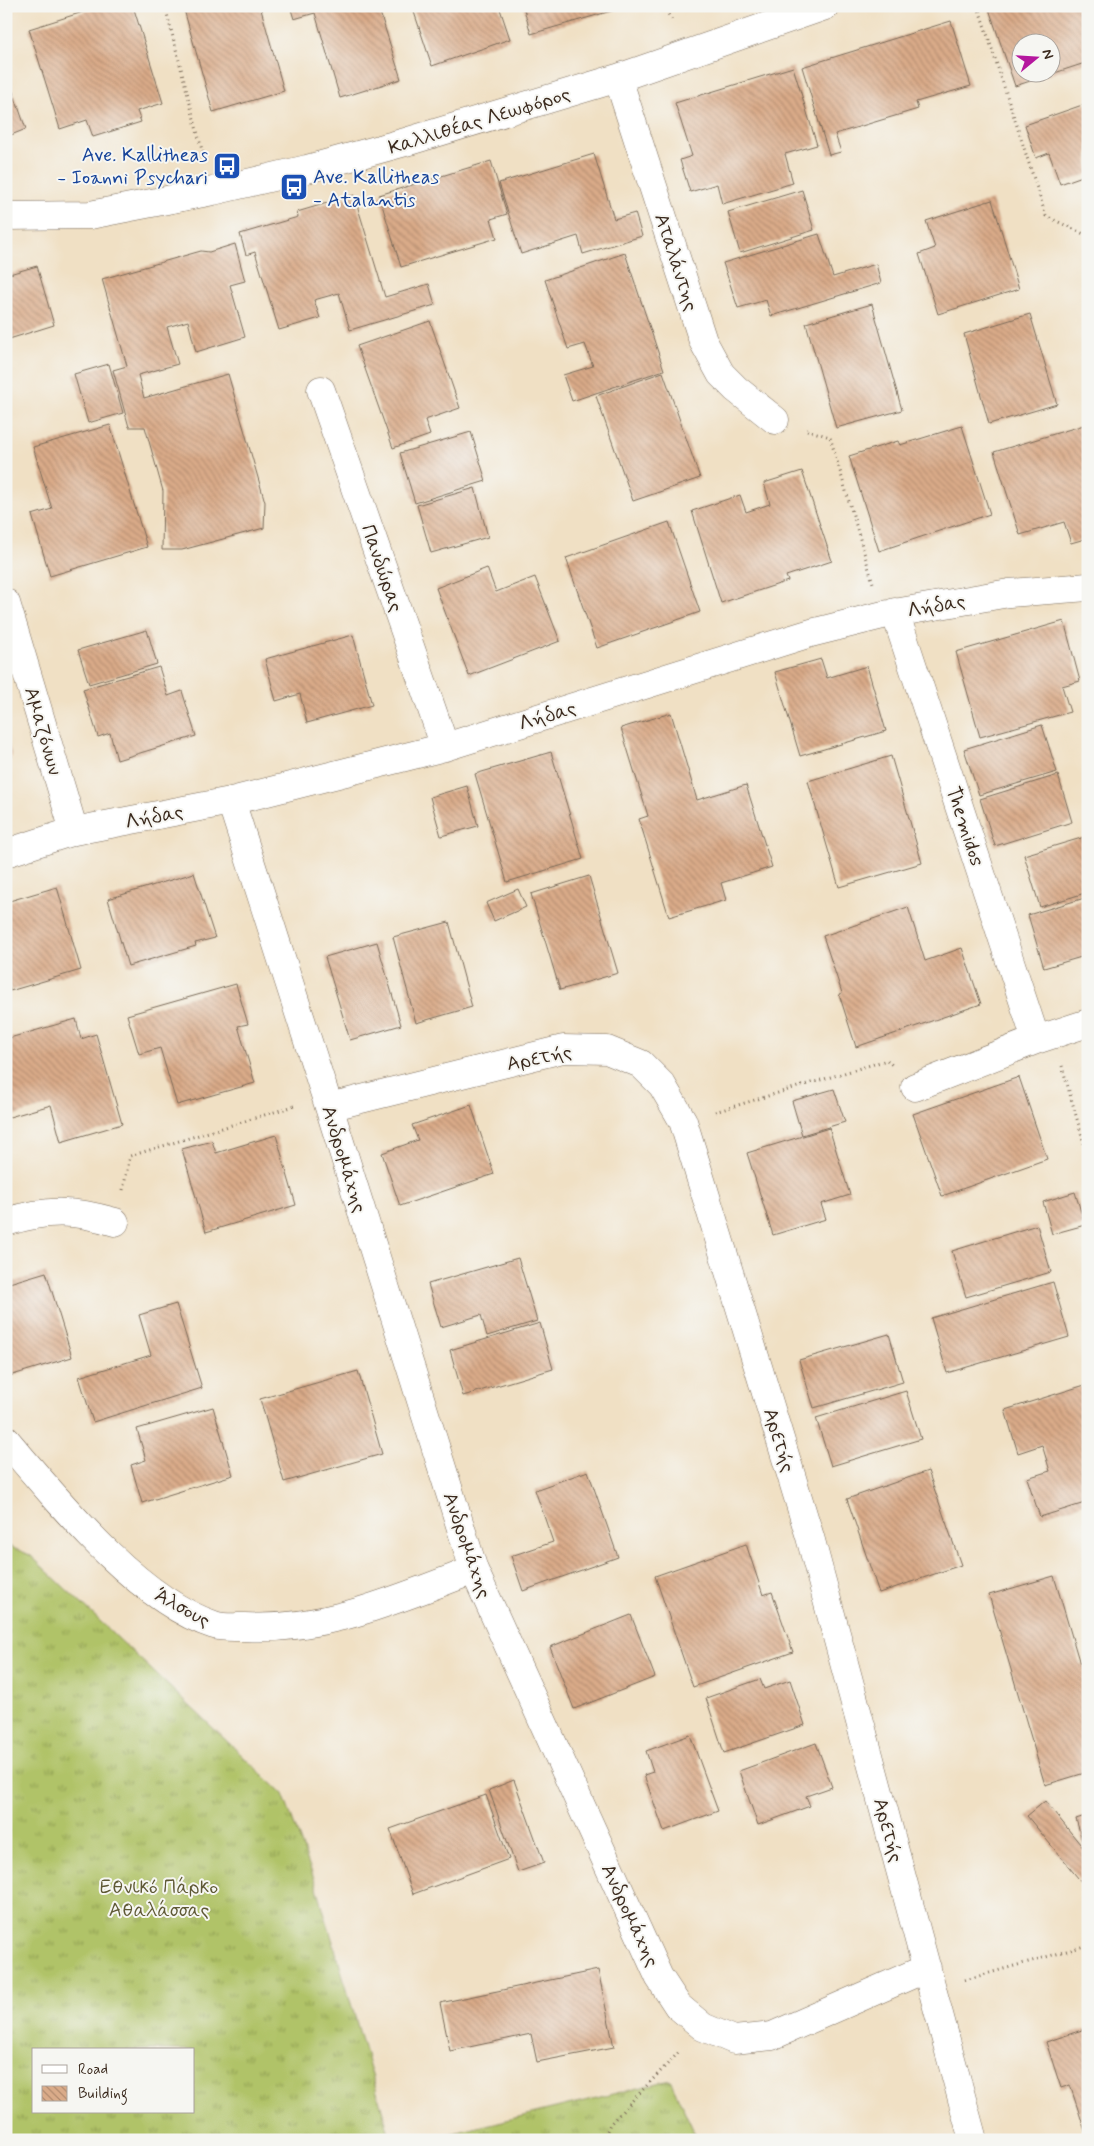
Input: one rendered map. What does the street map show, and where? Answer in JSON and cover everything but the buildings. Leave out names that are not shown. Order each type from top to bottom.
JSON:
[{"type":"street","name":"Καλλιθέας Λεωφόρος","points":[[6,216],[90,215],[213,191],[409,142],[618,78],[825,6]]},
{"type":"street","name":"Αταλάντης","points":[[618,78],[703,341],[726,379],[775,420]]},
{"type":"street","name":"Πανδώρας","points":[[321,390],[445,747]]},
{"type":"street","name":"Λήδας","points":[[6,853],[74,832],[230,801],[445,747],[811,633],[889,614],[1010,593],[1088,587]]},
{"type":"street","name":"Αμαζόνων","points":[[6,602],[74,832]]},
{"type":"street","name":"Themidos","points":[[889,614],[1044,1037]]},
{"type":"street","name":"Ανδρομάχης","points":[[230,801],[328,1101],[474,1570],[659,1976],[678,2006],[703,2027],[734,2040],[772,2036],[930,1978]]},
{"type":"street","points":[[915,1087],[1044,1037],[1088,1023]]},
{"type":"street","name":"Αρετής","points":[[328,1101],[563,1049],[607,1050],[641,1064],[662,1085],[683,1122],[810,1537],[973,2140]]},
{"type":"street","points":[[6,1222],[27,1216],[62,1212],[84,1213],[116,1222]]},
{"type":"street","name":"Άλσους","points":[[6,1440],[58,1501],[135,1579],[174,1605],[215,1626],[271,1629],[334,1620],[390,1602],[474,1570]]},
{"type":"path","points":[[165,6],[213,191]]},
{"type":"path","points":[[978,6],[1046,216],[1088,236]]},
{"type":"path","points":[[775,420],[830,437],[889,614]]},
{"type":"path","points":[[1044,1037],[1088,1158]]},
{"type":"path","points":[[683,1122],[887,1060],[915,1087]]},
{"type":"path","points":[[116,1222],[130,1156],[328,1101]]},
{"type":"path","points":[[930,1978],[1088,1945]]},
{"type":"path","points":[[603,2140],[610,2124],[703,2027]]},
{"type":"green space","name":"Εθνικό Πάρκο Αθαλάσσας","points":[[6,1545],[30,1555],[283,1794],[316,1884],[391,2140],[6,2140]]},
{"type":"green space","points":[[670,2080],[698,2140],[425,2140]]},
{"type":"place","name":"Ave. Kallitheas - Ioanni Psychari","points":[[227,166]]},
{"type":"place","name":"Ave. Kallitheas - Atalantis","points":[[294,187]]}]
